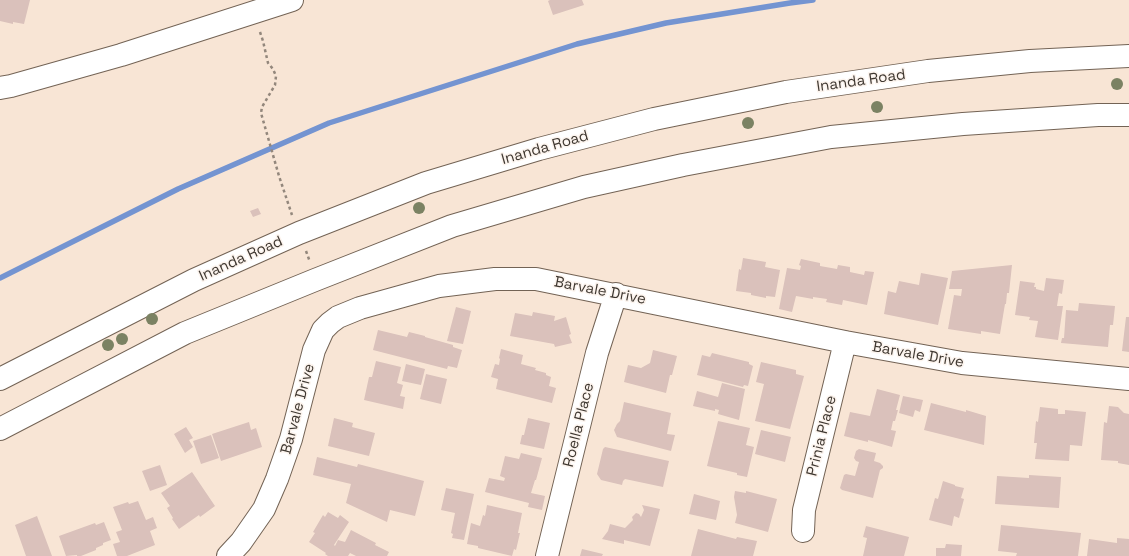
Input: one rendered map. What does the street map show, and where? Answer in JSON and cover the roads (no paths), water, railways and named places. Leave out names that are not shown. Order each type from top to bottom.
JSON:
[{"type":"main road","points":[[0,88],[121,55],[292,0]]},
{"type":"main road","name":"Inanda Road","points":[[0,379],[194,280],[299,233],[426,183],[539,149],[654,119],[786,92],[928,71],[1030,61],[1129,56]]},
{"type":"main road","points":[[0,429],[184,332],[452,226],[584,187],[683,165],[831,137],[963,124],[1098,115],[1129,115]]},
{"type":"main road","name":"Barvale Drive","points":[[228,556],[241,542],[264,509],[270,496],[291,439],[314,350],[323,330],[338,318],[360,308],[439,286],[495,279],[536,279],[616,294],[845,342],[962,363],[1129,379]]},
{"type":"main road","name":"Roella Place","points":[[547,556],[597,352],[616,294]]},
{"type":"main road","name":"Prinia Place","points":[[803,531],[804,510],[845,342]]},
{"type":"waterway","points":[[0,278],[178,189],[329,123],[577,44],[666,23],[813,0]]}]
